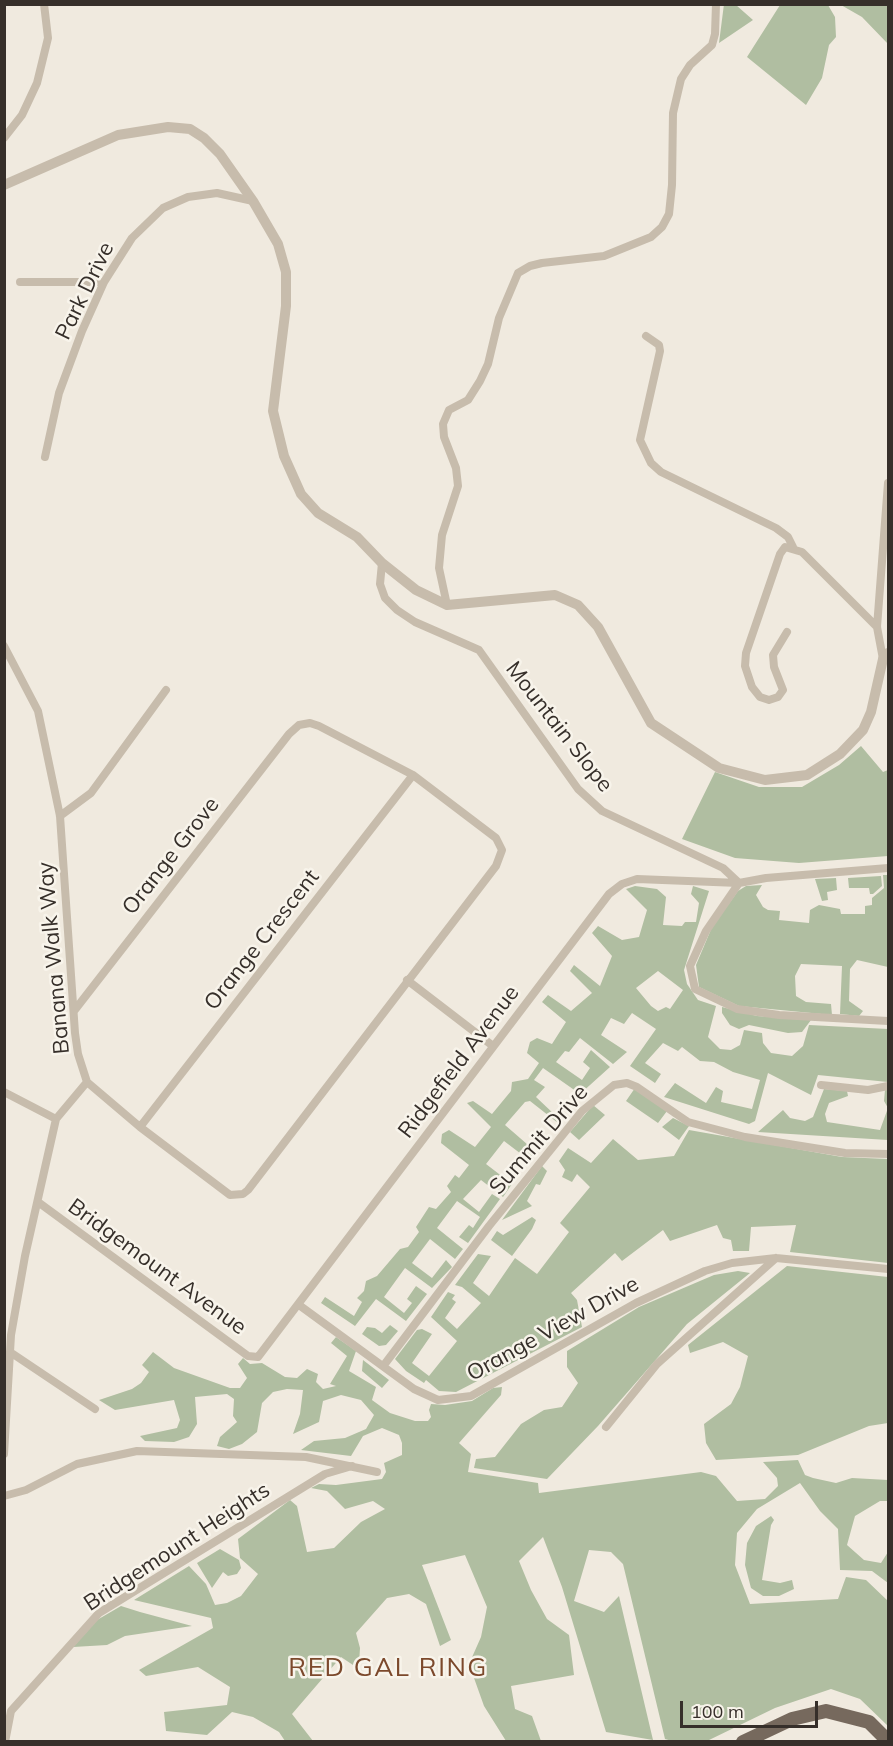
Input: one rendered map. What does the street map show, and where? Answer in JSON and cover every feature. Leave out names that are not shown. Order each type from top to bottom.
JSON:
[{"type":"main road","points":[[743,1742],[792,1719],[826,1711],[869,1722],[888,1741]]},
{"type":"street","points":[[4,138],[22,116],[37,83],[48,38],[44,4]]},
{"type":"street","points":[[447,605],[439,568],[442,535],[458,486],[456,468],[444,437],[443,424],[449,410],[468,400],[480,381],[488,364],[499,318],[518,273],[530,266],[542,263],[604,256],[651,237],[662,227],[669,214],[672,185],[673,113],[681,80],[690,65],[712,45],[716,4]]},
{"type":"street","points":[[4,185],[118,135],[168,127],[190,129],[204,138],[220,154],[253,201],[278,244],[286,272],[286,306],[273,411],[284,456],[302,494],[318,513],[357,537],[382,564],[416,590],[447,605],[555,595],[572,602],[587,613],[598,627],[651,723],[719,768],[765,780],[807,775],[840,754],[862,730],[871,712],[886,656],[877,627],[888,483]]},
{"type":"street","name":"Park Drive","points":[[45,457],[59,393],[104,282],[132,238],[163,208],[188,197],[217,193],[253,201]]},
{"type":"street","points":[[20,282],[104,282]]},
{"type":"street","points":[[646,336],[659,345],[660,351],[640,440],[651,463],[661,472],[776,528],[788,537],[793,547]]},
{"type":"street","points":[[787,632],[773,655],[774,667],[783,690],[778,697],[769,700],[759,697],[752,687],[745,666],[746,653],[780,554],[785,547],[793,547],[802,552],[877,627]]},
{"type":"street","name":"Mountain Slope","points":[[382,564],[380,584],[385,598],[397,610],[416,622],[479,650],[578,789],[603,812],[723,868],[739,883]]},
{"type":"street","name":"Banana Walk Way","points":[[4,646],[38,711],[60,816],[78,1054],[87,1082],[224,1193],[236,1196],[243,1194],[496,866],[502,850],[496,838],[413,775]]},
{"type":"street","points":[[60,816],[91,793],[166,690]]},
{"type":"street","name":"Orange Grove","points":[[74,1011],[289,734],[299,725],[310,723],[318,726],[413,775]]},
{"type":"street","name":"Orange Crescent","points":[[140,1127],[413,775]]},
{"type":"street","points":[[888,868],[766,878],[739,883],[706,931],[690,966],[695,989],[737,1008],[779,1016],[888,1021]]},
{"type":"street","name":"Ridgefield Avenue","points":[[255,1358],[299,1305],[609,894],[622,884],[637,879],[739,883]]},
{"type":"street","points":[[407,980],[493,1046]]},
{"type":"street","points":[[4,1454],[10,1352],[23,1267],[56,1119],[87,1082]]},
{"type":"street","name":"Summit Drive","points":[[384,1365],[489,1226],[582,1111],[614,1085],[627,1083],[637,1087],[688,1122],[745,1137],[845,1153],[888,1154]]},
{"type":"street","points":[[820,1085],[868,1090],[888,1086]]},
{"type":"street","points":[[4,1092],[56,1119]]},
{"type":"street","name":"Bridgemount Avenue","points":[[38,1202],[248,1356],[255,1358]]},
{"type":"street","points":[[606,1427],[657,1364],[776,1258]]},
{"type":"street","name":"Orange View Drive","points":[[299,1305],[414,1389],[438,1400],[471,1396],[636,1303],[705,1271],[732,1263],[776,1258],[888,1269]]},
{"type":"street","points":[[10,1352],[95,1409]]},
{"type":"street","name":"Bridgemount Heights","points":[[4,1496],[26,1490],[77,1464],[137,1451],[306,1457],[377,1472]]},
{"type":"street","name":"Bridgemount Heights","points":[[5,1742],[11,1711],[99,1613],[325,1474],[352,1466]]},
{"type":"green space","points":[[724,4],[736,5],[753,20],[719,43]]},
{"type":"green space","points":[[780,5],[828,5],[835,17],[836,37],[829,45],[822,78],[806,105],[747,57]]},
{"type":"green space","points":[[841,5],[888,5],[888,44],[862,17]]},
{"type":"green space","points":[[861,746],[883,772],[888,770],[888,856],[799,863],[735,858],[682,839],[715,772],[759,787],[802,787],[839,765]]},
{"type":"green space","points":[[883,875],[888,875],[888,967],[857,960],[850,969],[849,1001],[863,1011],[859,1016],[840,1014],[842,966],[801,964],[795,976],[796,996],[806,1002],[831,1004],[832,1015],[739,1006],[699,987],[696,965],[712,927],[738,891],[746,886],[762,885],[756,895],[763,907],[780,911],[779,920],[809,923],[810,910],[819,905],[840,909],[841,914],[865,914],[865,906],[872,905],[872,898],[884,888]]},
{"type":"green space","points":[[881,876],[882,886],[873,894],[870,894],[869,888],[849,888],[848,878]]},
{"type":"green space","points":[[836,878],[837,890],[827,892],[828,900],[822,901],[815,879]]},
{"type":"green space","points":[[635,886],[657,889],[666,897],[663,925],[682,926],[685,922],[696,922],[699,903],[691,894],[693,886],[709,891],[684,970],[687,984],[698,1000],[716,1006],[708,1037],[720,1049],[731,1050],[740,1045],[744,1030],[762,1033],[763,1043],[771,1053],[792,1056],[803,1046],[809,1025],[888,1029],[888,1082],[818,1075],[811,1095],[768,1073],[755,1121],[749,1124],[664,1097],[675,1083],[706,1103],[716,1087],[723,1091],[721,1102],[752,1109],[760,1080],[733,1072],[714,1062],[700,1061],[682,1047],[678,1051],[663,1043],[645,1063],[661,1074],[655,1083],[630,1066],[656,1029],[632,1013],[624,1024],[611,1018],[601,1035],[627,1052],[613,1064],[580,1038],[569,1052],[565,1051],[556,1062],[582,1080],[590,1068],[583,1062],[591,1050],[610,1067],[580,1094],[543,1068],[534,1080],[545,1087],[536,1097],[555,1115],[559,1112],[564,1117],[558,1123],[530,1101],[525,1102],[505,1125],[535,1151],[529,1160],[504,1141],[486,1164],[512,1184],[503,1197],[481,1180],[463,1199],[479,1212],[492,1194],[500,1199],[468,1243],[459,1237],[469,1225],[473,1228],[480,1217],[457,1201],[437,1228],[463,1249],[455,1259],[430,1239],[412,1263],[432,1278],[446,1260],[452,1267],[432,1288],[405,1268],[384,1297],[404,1313],[412,1303],[407,1299],[416,1286],[427,1294],[406,1321],[376,1299],[355,1326],[321,1303],[325,1297],[354,1316],[362,1302],[357,1298],[364,1291],[366,1281],[377,1276],[400,1249],[408,1247],[419,1232],[416,1227],[429,1207],[436,1209],[451,1192],[447,1186],[455,1175],[459,1178],[469,1165],[441,1143],[442,1134],[449,1130],[475,1147],[491,1127],[467,1103],[473,1101],[492,1114],[511,1091],[512,1082],[528,1079],[539,1063],[527,1053],[530,1042],[537,1038],[552,1044],[566,1022],[542,1002],[548,995],[571,1011],[592,993],[570,971],[574,965],[600,986],[612,956],[592,933],[598,926],[622,940],[639,937],[647,910],[626,889]],"holes":[[[658,971],[683,990],[670,1009],[666,1007],[658,1011],[636,988]]]},
{"type":"green space","points":[[722,1007],[757,1016],[811,1020],[802,1032],[788,1033],[749,1025],[739,1029],[730,1025],[722,1013]]},
{"type":"green space","points":[[635,1088],[667,1111],[658,1123],[626,1101]]},
{"type":"green space","points":[[824,1089],[847,1091],[848,1096],[829,1103],[825,1114],[827,1122],[880,1130],[888,1108],[888,1140],[758,1132],[783,1110],[790,1118],[805,1121],[813,1117]]},
{"type":"green space","points":[[888,1089],[888,1108],[884,1101],[885,1090]]},
{"type":"green space","points":[[593,1105],[605,1115],[579,1140],[570,1132]]},
{"type":"green space","points":[[673,1118],[689,1126],[679,1140],[662,1127]]},
{"type":"green space","points":[[689,1130],[842,1157],[888,1159],[888,1263],[790,1252],[796,1225],[751,1227],[749,1251],[733,1251],[731,1240],[723,1238],[717,1225],[670,1241],[663,1230],[622,1261],[615,1253],[571,1293],[577,1300],[582,1327],[456,1392],[439,1391],[426,1380],[424,1383],[406,1371],[395,1359],[417,1330],[422,1329],[432,1334],[412,1363],[429,1376],[457,1341],[431,1317],[448,1292],[455,1295],[452,1299],[456,1302],[445,1318],[457,1329],[481,1303],[462,1287],[455,1285],[478,1254],[491,1256],[473,1283],[489,1296],[515,1258],[537,1274],[569,1232],[560,1223],[590,1187],[577,1174],[572,1182],[562,1177],[565,1170],[559,1161],[568,1148],[591,1163],[613,1139],[638,1160],[674,1156]]},
{"type":"green space","points":[[542,1166],[547,1171],[540,1185],[536,1184],[527,1201],[532,1206],[502,1220]]},
{"type":"green space","points":[[532,1217],[536,1220],[532,1229],[512,1256],[491,1240],[497,1231],[503,1235]]},
{"type":"green space","points":[[787,1266],[888,1277],[888,1423],[869,1426],[798,1455],[716,1460],[706,1443],[704,1424],[731,1404],[740,1387],[748,1356],[723,1342],[690,1353],[688,1345]]},
{"type":"green space","points":[[738,1271],[750,1273],[687,1324],[598,1426],[547,1479],[474,1468],[476,1459],[495,1457],[521,1424],[544,1410],[562,1407],[578,1383],[567,1367],[567,1351],[639,1307],[714,1275]]},
{"type":"green space","points":[[390,1325],[398,1331],[386,1345],[379,1346],[362,1334],[367,1327],[375,1328],[382,1333]]},
{"type":"green space","points":[[336,1337],[356,1351],[349,1371],[376,1387],[372,1400],[390,1413],[415,1421],[428,1421],[431,1417],[429,1410],[431,1404],[445,1405],[472,1401],[493,1388],[502,1387],[501,1395],[459,1443],[471,1454],[468,1472],[538,1483],[539,1493],[701,1472],[716,1476],[737,1501],[765,1499],[778,1486],[777,1478],[763,1462],[798,1460],[805,1475],[813,1478],[836,1483],[852,1478],[888,1480],[888,1501],[880,1501],[855,1516],[847,1545],[864,1560],[881,1563],[888,1552],[888,1583],[872,1571],[840,1570],[838,1529],[820,1511],[800,1483],[757,1509],[737,1533],[735,1565],[750,1604],[838,1599],[846,1577],[866,1580],[888,1601],[888,1726],[860,1699],[831,1689],[775,1708],[707,1741],[665,1739],[623,1564],[611,1552],[589,1550],[574,1601],[604,1612],[619,1596],[653,1740],[606,1732],[562,1587],[543,1537],[519,1561],[531,1590],[547,1619],[569,1635],[574,1675],[511,1686],[515,1709],[532,1716],[541,1741],[506,1741],[484,1706],[469,1664],[481,1637],[487,1607],[465,1555],[422,1565],[451,1640],[440,1646],[426,1604],[409,1594],[387,1598],[356,1633],[360,1648],[359,1664],[353,1665],[341,1657],[292,1714],[313,1741],[285,1741],[279,1732],[253,1717],[232,1712],[207,1735],[166,1731],[164,1712],[227,1705],[230,1687],[198,1667],[146,1676],[139,1670],[213,1628],[211,1618],[134,1600],[189,1566],[206,1584],[215,1605],[227,1603],[241,1596],[258,1574],[240,1558],[238,1539],[290,1500],[297,1506],[307,1552],[334,1548],[361,1522],[385,1509],[373,1501],[345,1509],[327,1491],[311,1488],[319,1484],[336,1485],[382,1479],[386,1472],[384,1463],[402,1455],[402,1443],[399,1435],[382,1428],[363,1436],[351,1456],[301,1450],[314,1441],[345,1438],[366,1429],[374,1415],[361,1400],[341,1395],[323,1401],[319,1422],[293,1434],[300,1414],[303,1390],[287,1389],[273,1392],[262,1403],[257,1432],[242,1444],[229,1449],[217,1446],[220,1437],[237,1422],[233,1416],[234,1399],[227,1394],[195,1397],[197,1424],[189,1437],[174,1442],[145,1441],[140,1436],[177,1428],[180,1420],[174,1400],[115,1410],[99,1400],[132,1389],[141,1383],[149,1372],[142,1365],[153,1352],[174,1368],[230,1388],[240,1388],[247,1378],[238,1364],[243,1358],[250,1364],[262,1363],[285,1377],[297,1378],[307,1369],[318,1374],[316,1382],[323,1389],[336,1386],[330,1384],[347,1356],[331,1343]]},
{"type":"green space","points":[[363,1360],[389,1380],[382,1388],[362,1371]]},
{"type":"green space","points":[[771,1516],[774,1520],[771,1525],[762,1580],[780,1583],[792,1580],[794,1589],[779,1596],[763,1596],[751,1588],[745,1565],[747,1543],[756,1526]]},
{"type":"green space","points":[[220,1549],[239,1560],[241,1568],[237,1574],[228,1576],[223,1572],[212,1588],[197,1563]]},
{"type":"green space","points":[[121,1606],[192,1626],[125,1636],[107,1645],[73,1647],[97,1620]]},
{"type":"district","name":"RED GAL RING","points":[[388,1668]]}]
